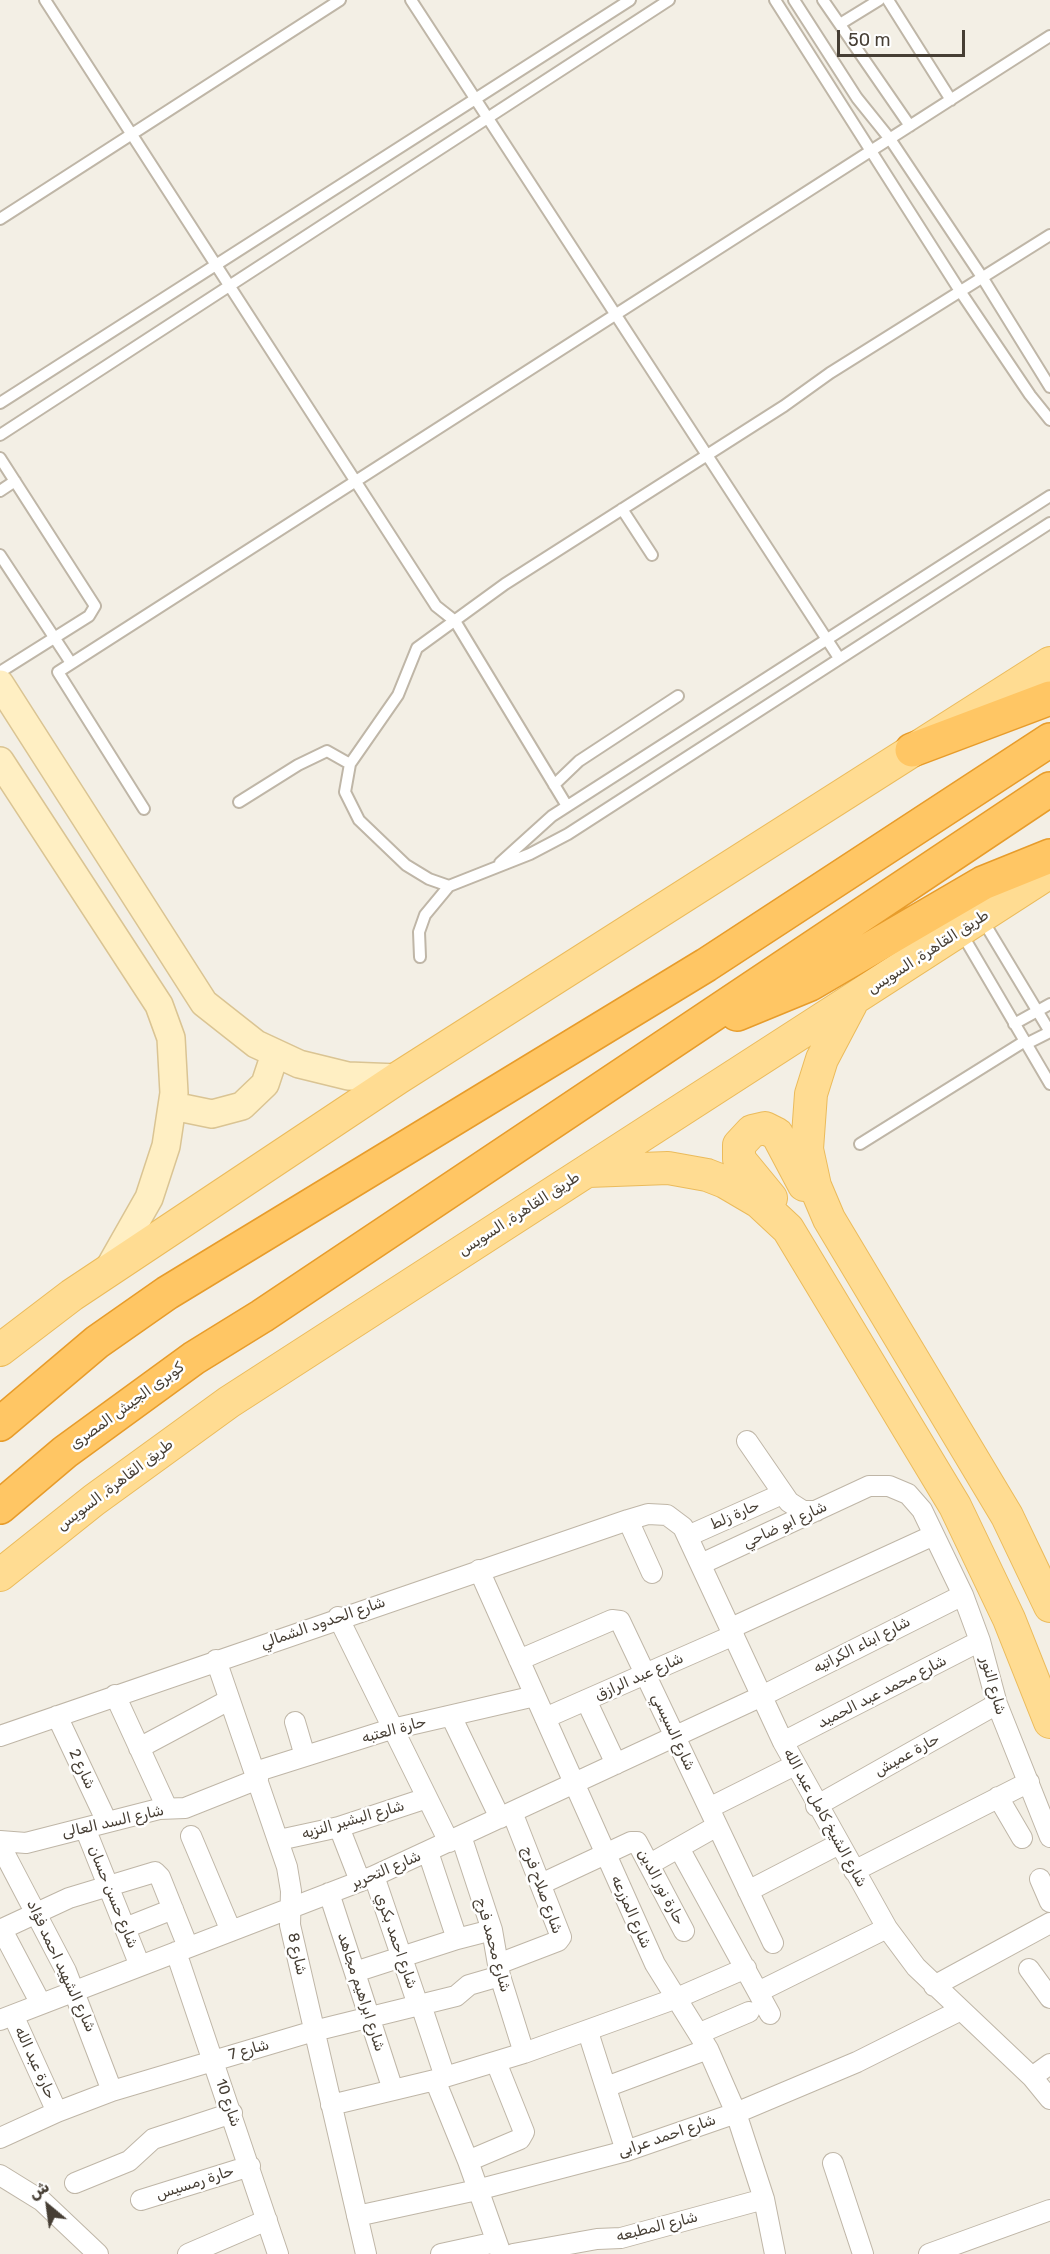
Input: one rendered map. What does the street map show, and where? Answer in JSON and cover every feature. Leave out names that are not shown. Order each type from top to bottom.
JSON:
[{"type":"highway","points":[[912,750],[1050,698]]},
{"type":"highway","points":[[0,1424],[97,1342],[158,1299],[706,965],[1050,740]]},
{"type":"highway","points":[[701,1024],[1050,789]]},
{"type":"highway","points":[[701,1024],[746,1011],[789,994],[983,883],[1050,856]]},
{"type":"highway","name":"كوبرى الجيش المصرى","points":[[0,1507],[65,1452],[129,1404],[701,1024]]},
{"type":"main road","points":[[3,1346],[106,1273],[398,1077],[1050,663]]},
{"type":"main road","name":"طريق القاهرة, السويس","points":[[0,1575],[94,1500],[229,1402],[585,1171],[852,1002],[1050,872]]},
{"type":"main road","points":[[821,1203],[810,1168],[808,1113],[822,1059],[852,1002]]},
{"type":"main road","points":[[1050,1606],[1007,1516],[821,1203],[806,1187],[777,1134],[765,1128],[746,1134],[739,1145],[739,1159],[775,1203],[788,1229],[955,1506],[1009,1618],[1050,1722]]},
{"type":"main road","points":[[585,1171],[668,1168],[707,1175],[725,1182],[759,1202],[788,1229]]},
{"type":"street","points":[[0,684],[204,1003],[238,1032],[275,1054],[323,1071],[365,1077],[398,1077]]},
{"type":"street","points":[[0,761],[159,1005],[171,1038],[172,1106],[166,1146],[149,1197],[106,1273]]},
{"type":"street","points":[[172,1106],[212,1114],[242,1106],[265,1084],[275,1054]]},
{"type":"street","points":[[747,1442],[782,1494],[796,1508],[816,1511]]},
{"type":"street","name":"شارع ابو ضاحي","points":[[701,1564],[868,1486]]},
{"type":"street","name":"شارع النور","points":[[868,1486],[889,1486],[908,1494],[921,1510],[934,1535],[963,1595],[980,1641],[997,1704],[1050,1837]]},
{"type":"street","name":"حارة زلط","points":[[688,1536],[782,1494]]},
{"type":"street","name":"شارع الشيخ كامل عبد الله","points":[[648,1514],[668,1515],[683,1527],[783,1742],[816,1806],[887,1928],[934,1986],[1032,2077],[1050,2099]]},
{"type":"street","name":"شارع الحدود الشمالي","points":[[0,1736],[339,1617],[648,1514]]},
{"type":"street","points":[[628,1520],[652,1573]]},
{"type":"street","points":[[732,1632],[934,1535]]},
{"type":"street","name":"شارع المزرعه","points":[[479,1570],[655,1964],[704,2041],[736,2113],[764,2199],[775,2254]]},
{"type":"street","name":"شارع ابناء الكراتيه","points":[[762,1696],[963,1595]]},
{"type":"street","name":"شارع محمد فرج","points":[[339,1617],[427,1798],[455,1839],[492,1930],[499,1970],[524,2054]]},
{"type":"street","name":"شارع السيسي","points":[[519,1660],[616,1620],[624,1628],[773,1944]]},
{"type":"street","name":"شارع عبد الرازق","points":[[545,1718],[646,1674],[732,1632]]},
{"type":"street","name":"شارع محمد عبد الحميد","points":[[783,1742],[980,1641]]},
{"type":"street","name":"شارع 8","points":[[216,1660],[279,1840],[290,1882],[290,1925],[366,2254]]},
{"type":"street","points":[[115,1695],[167,1808]]},
{"type":"street","name":"حارة العتبه","points":[[256,1775],[305,1756],[393,1730],[535,1696]]},
{"type":"street","name":"شارع التحرير","points":[[6,2018],[367,1879],[762,1696]]},
{"type":"street","points":[[139,1748],[229,1700]]},
{"type":"street","points":[[586,1700],[616,1764]]},
{"type":"street","name":"حارة عميش","points":[[816,1806],[997,1704]]},
{"type":"street","name":"شارع 2","points":[[57,1716],[107,1822]]},
{"type":"street","name":"شارع صلاح فرج","points":[[451,1716],[541,1884],[561,1935],[560,1940],[499,1970]]},
{"type":"street","points":[[295,1722],[305,1756]]},
{"type":"street","points":[[709,1808],[795,1765]]},
{"type":"street","name":"شارع السد العالى","points":[[0,1843],[26,1843],[167,1808],[185,1808],[256,1775]]},
{"type":"street","points":[[854,1871],[1029,1782]]},
{"type":"street","points":[[998,1797],[1022,1838]]},
{"type":"street","name":"شارع البشير النزيه","points":[[279,1840],[339,1827],[427,1798]]},
{"type":"street","points":[[650,1864],[717,1826]]},
{"type":"street","name":"شارع احمد بكري","points":[[339,1827],[367,1879],[420,2005],[440,2078],[498,2248]]},
{"type":"street","name":"شارع حسن حسان","points":[[86,1828],[140,1966]]},
{"type":"street","points":[[191,1836],[231,1931]]},
{"type":"street","name":"حارة نور الدين","points":[[541,1884],[634,1841],[639,1844],[684,1931]]},
{"type":"street","name":"شارع الشهيد احمد فؤاد","points":[[0,1843],[8,1877],[38,1912],[75,1991],[112,2091]]},
{"type":"street","points":[[748,1891],[838,1844]]},
{"type":"street","points":[[679,1848],[770,2014]]},
{"type":"street","points":[[428,1852],[457,1939]]},
{"type":"street","name":"شارع 10","points":[[108,1885],[155,1872],[160,1877],[173,1908],[182,1950],[214,2060],[278,2254]]},
{"type":"street","points":[[1040,1879],[1050,1902]]},
{"type":"street","points":[[42,2004],[1,1930],[38,1912],[108,1885]]},
{"type":"street","name":"شارع ابراهيم مجاهد","points":[[329,1893],[393,2090]]},
{"type":"street","points":[[125,1928],[173,1908]]},
{"type":"street","points":[[934,1986],[1050,1923]]},
{"type":"street","points":[[758,1992],[887,1928]]},
{"type":"street","points":[[355,1972],[401,1956],[492,1930]]},
{"type":"street","points":[[331,2105],[524,2054],[677,1998],[746,1968]]},
{"type":"street","points":[[1029,1969],[1050,1998]]},
{"type":"street","name":"شارع 7","points":[[0,2138],[57,2112],[112,2091],[314,2031],[456,1996],[469,1985],[499,1970]]},
{"type":"street","name":"شارع احمد عرابى","points":[[357,2216],[477,2190],[627,2151],[736,2113],[857,2062],[961,2010]]},
{"type":"street","points":[[606,2087],[704,2041],[749,2012]]},
{"type":"street","name":"حارة عبد الله","points":[[6,2018],[57,2112]]},
{"type":"street","points":[[588,2032],[627,2151]]},
{"type":"street","points":[[468,2161],[520,2139],[524,2132],[496,2062]]},
{"type":"street","points":[[1032,2077],[1050,2064]]},
{"type":"street","points":[[75,2183],[129,2162],[153,2139],[232,2113]]},
{"type":"street","points":[[833,2163],[863,2254]]},
{"type":"street","name":"حارة رمسيس","points":[[141,2200],[250,2166]]},
{"type":"street","points":[[0,2175],[42,2201],[98,2254]]},
{"type":"street","name":"شارع المطبعه","points":[[513,2254],[597,2239],[621,2238],[764,2199]]},
{"type":"street","points":[[929,2254],[1050,2210]]},
{"type":"street","points":[[188,2254],[267,2220]]},
{"type":"street","points":[[441,2254],[498,2248]]},
{"type":"lane","points":[[45,0],[436,606],[455,621],[567,806]]},
{"type":"lane","points":[[0,219],[340,0]]},
{"type":"lane","points":[[411,0],[839,658]]},
{"type":"lane","points":[[0,403],[630,0]]},
{"type":"lane","points":[[0,435],[669,0]]},
{"type":"lane","points":[[775,0],[960,291],[1030,395],[1050,420]]},
{"type":"lane","points":[[794,0],[857,98],[890,139],[982,278],[1050,387]]},
{"type":"lane","points":[[823,0],[910,126]]},
{"type":"lane","points":[[840,24],[879,0]]},
{"type":"lane","points":[[888,0],[951,100]]},
{"type":"lane","points":[[144,809],[58,672],[1050,36]]},
{"type":"lane","points":[[450,886],[429,879],[406,865],[359,820],[345,792],[350,764],[398,695],[417,648],[505,584],[830,373],[1050,235]]},
{"type":"lane","points":[[0,458],[95,606],[89,616],[0,672]]},
{"type":"lane","points":[[0,491],[15,481]]},
{"type":"lane","points":[[495,867],[552,816],[1050,496]]},
{"type":"lane","points":[[622,509],[652,555]]},
{"type":"lane","points":[[420,957],[419,932],[425,915],[450,886],[530,854],[568,834],[1050,523]]},
{"type":"lane","points":[[0,555],[71,663]]},
{"type":"lane","points":[[554,785],[579,761],[678,696]]},
{"type":"lane","points":[[239,802],[298,765],[327,751],[350,764]]},
{"type":"lane","points":[[860,1144],[1026,1043],[1050,1032],[1038,1011],[970,924]]},
{"type":"lane","points":[[970,924],[1014,1024],[1048,1077]]},
{"type":"lane","points":[[1014,1024],[1050,1004]]}]
